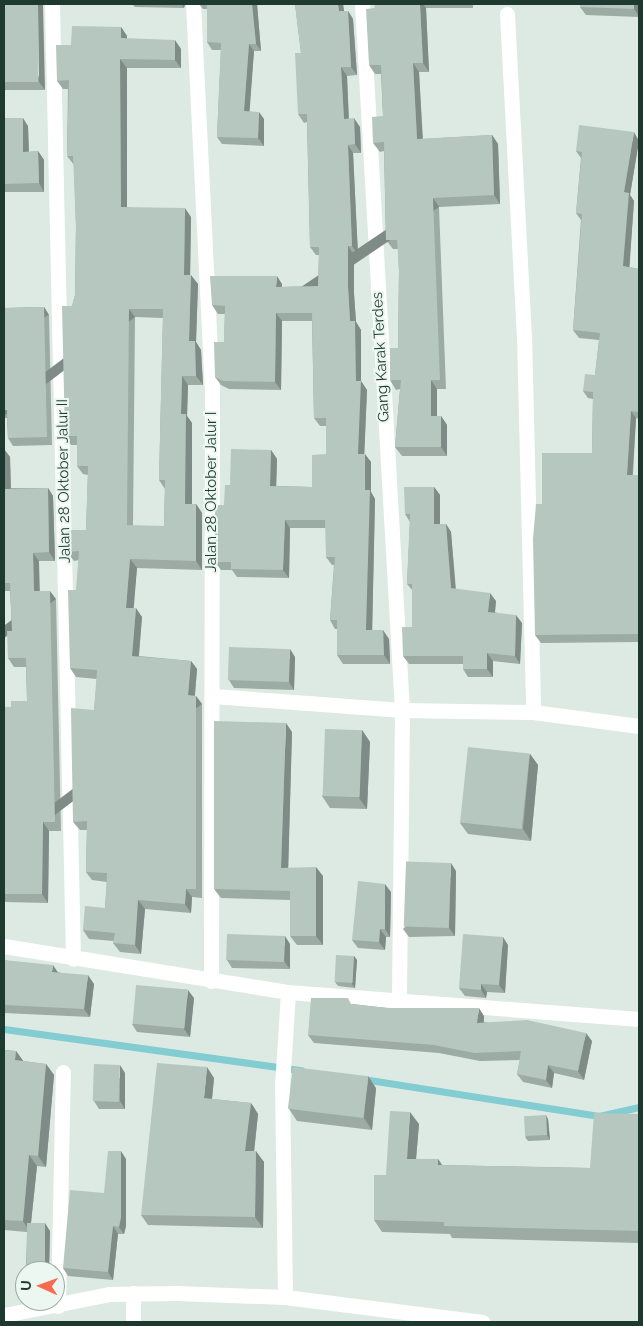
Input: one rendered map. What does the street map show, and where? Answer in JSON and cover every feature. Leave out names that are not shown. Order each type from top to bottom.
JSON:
[{"type":"street","name":"Jalan 28 Oktober Jalur II","points":[[52,4],[73,959]]},
{"type":"street","name":"Jalan 28 Oktober Jalur I","points":[[193,4],[212,387],[213,696],[211,980]]},
{"type":"street","name":"Gang Karak Terdes","points":[[362,4],[402,710],[399,1002]]},
{"type":"street","points":[[507,14],[524,335],[533,712]]},
{"type":"street","points":[[213,696],[402,710],[533,712],[639,726]]},
{"type":"street","points":[[4,946],[73,959],[288,992],[639,1019]]},
{"type":"street","points":[[285,1298],[282,1086],[288,992]]},
{"type":"street","points":[[59,1261],[63,1072]]},
{"type":"street","points":[[65,1305],[133,1293],[285,1298],[454,1322],[482,1322]]},
{"type":"street","points":[[133,1293],[133,1322]]},
{"type":"street","points":[[4,1315],[28,1311]]},
{"type":"building","points":[[4,4],[38,4],[38,82],[4,82]]},
{"type":"building","points":[[207,4],[252,4],[256,44],[249,44],[244,111],[259,112],[258,138],[217,137],[221,43],[207,42]]},
{"type":"building","points":[[295,4],[338,4],[339,11],[348,11],[351,67],[341,67],[344,119],[354,118],[355,144],[348,145],[352,246],[348,246],[348,286],[350,321],[355,321],[356,381],[361,381],[358,454],[365,454],[365,490],[370,490],[366,630],[383,630],[384,655],[337,655],[337,620],[330,620],[335,557],[326,557],[325,520],[285,520],[283,570],[231,569],[231,562],[215,562],[215,505],[224,505],[225,485],[230,485],[231,449],[271,450],[270,486],[312,487],[312,455],[326,454],[326,418],[314,418],[312,313],[276,313],[275,382],[223,381],[215,377],[214,342],[224,342],[225,306],[212,305],[210,276],[277,276],[276,287],[318,286],[319,247],[310,247],[307,114],[298,114],[295,53],[301,53]]},
{"type":"building","points":[[375,4],[420,4],[423,63],[413,63],[417,139],[492,135],[494,195],[433,198],[440,380],[431,380],[431,416],[441,416],[441,447],[395,447],[401,380],[390,380],[390,348],[398,348],[399,270],[397,240],[386,240],[384,142],[373,143],[372,117],[383,116],[381,65],[369,65],[366,9],[375,8]]},
{"type":"building","points":[[580,4],[634,4],[634,9],[580,7]]},
{"type":"building","points":[[72,26],[121,27],[121,38],[175,40],[175,60],[120,59],[121,207],[185,208],[184,275],[191,275],[189,341],[195,341],[196,376],[182,376],[181,414],[186,414],[185,504],[196,504],[196,561],[130,559],[126,608],[136,608],[132,656],[191,661],[188,695],[196,696],[196,889],[186,889],[185,904],[138,900],[135,945],[113,943],[115,933],[83,930],[85,906],[105,908],[107,873],[86,872],[87,821],[73,822],[71,708],[94,710],[97,670],[70,668],[68,590],[76,590],[79,551],[67,552],[67,530],[86,530],[88,466],[77,466],[77,436],[65,436],[62,306],[72,306],[75,295],[76,226],[73,156],[67,156],[69,80],[57,81],[56,45],[71,45]],"holes":[[[129,309],[163,309],[159,480],[165,480],[164,526],[127,525]]]},
{"type":"building","points":[[4,118],[23,118],[23,152],[38,151],[39,183],[4,184]]},
{"type":"building","points":[[579,125],[634,132],[624,192],[629,193],[623,266],[639,269],[639,412],[631,411],[627,475],[639,475],[639,634],[535,635],[533,539],[536,504],[542,504],[542,453],[592,453],[593,392],[583,391],[585,374],[595,375],[600,333],[573,330],[582,214],[576,213],[582,152],[576,151]]},
{"type":"building","points":[[44,307],[47,437],[8,438],[7,410],[4,410],[4,308]]},
{"type":"building","points":[[4,449],[5,489],[48,488],[49,552],[33,553],[34,591],[50,591],[55,822],[43,822],[42,894],[4,894],[4,707],[11,707],[11,701],[27,701],[26,658],[8,658],[7,631],[12,631],[10,583],[4,583]]},
{"type":"building","points":[[404,487],[434,487],[434,524],[446,524],[451,588],[490,593],[488,612],[516,615],[515,656],[487,653],[487,669],[463,669],[463,656],[403,656],[402,627],[412,627],[412,584],[407,584],[410,514],[405,514]]},
{"type":"building","points":[[229,647],[290,649],[289,682],[228,680]]},
{"type":"building","points":[[214,721],[286,723],[281,868],[316,867],[316,936],[290,936],[290,891],[214,889]]},
{"type":"building","points":[[325,729],[362,730],[360,797],[323,796]]},
{"type":"building","points":[[468,747],[530,753],[522,829],[460,823]]},
{"type":"building","points":[[406,861],[451,863],[449,928],[404,926]]},
{"type":"building","points":[[358,881],[385,884],[385,929],[380,929],[379,942],[352,940]]},
{"type":"building","points":[[227,934],[285,936],[284,962],[226,960]]},
{"type":"building","points":[[463,934],[503,937],[499,985],[481,984],[481,990],[459,988]]},
{"type":"building","points":[[336,955],[354,956],[353,983],[335,982]]},
{"type":"building","points":[[4,960],[53,965],[52,972],[88,975],[84,1009],[4,1005]]},
{"type":"building","points":[[136,985],[188,990],[184,1028],[133,1024]]},
{"type":"building","points":[[311,998],[348,998],[351,1004],[387,1008],[479,1008],[477,1023],[527,1020],[586,1033],[578,1071],[548,1065],[546,1080],[517,1074],[521,1051],[474,1053],[434,1045],[308,1035]]},
{"type":"building","points":[[4,1050],[16,1051],[15,1060],[46,1064],[38,1156],[29,1155],[23,1221],[4,1220]]},
{"type":"building","points":[[157,1063],[207,1067],[204,1098],[251,1103],[245,1151],[256,1151],[255,1217],[141,1215]]},
{"type":"building","points":[[94,1064],[120,1065],[119,1102],[93,1101]]},
{"type":"building","points":[[293,1067],[368,1076],[363,1118],[288,1109]]},
{"type":"building","points":[[390,1111],[410,1112],[407,1159],[438,1159],[438,1165],[590,1168],[594,1113],[639,1114],[639,1231],[444,1226],[444,1222],[374,1220],[374,1175],[386,1175]]},
{"type":"building","points":[[546,1115],[547,1135],[525,1136],[524,1116]]},
{"type":"building","points":[[108,1151],[121,1151],[121,1218],[119,1227],[113,1226],[108,1272],[65,1268],[64,1261],[70,1190],[104,1193]]},
{"type":"building","points":[[27,1223],[45,1223],[45,1261],[27,1261]]},
{"type":"waterway","points":[[4,1029],[301,1070]]},
{"type":"waterway","points":[[363,1079],[599,1116],[639,1107]]}]
